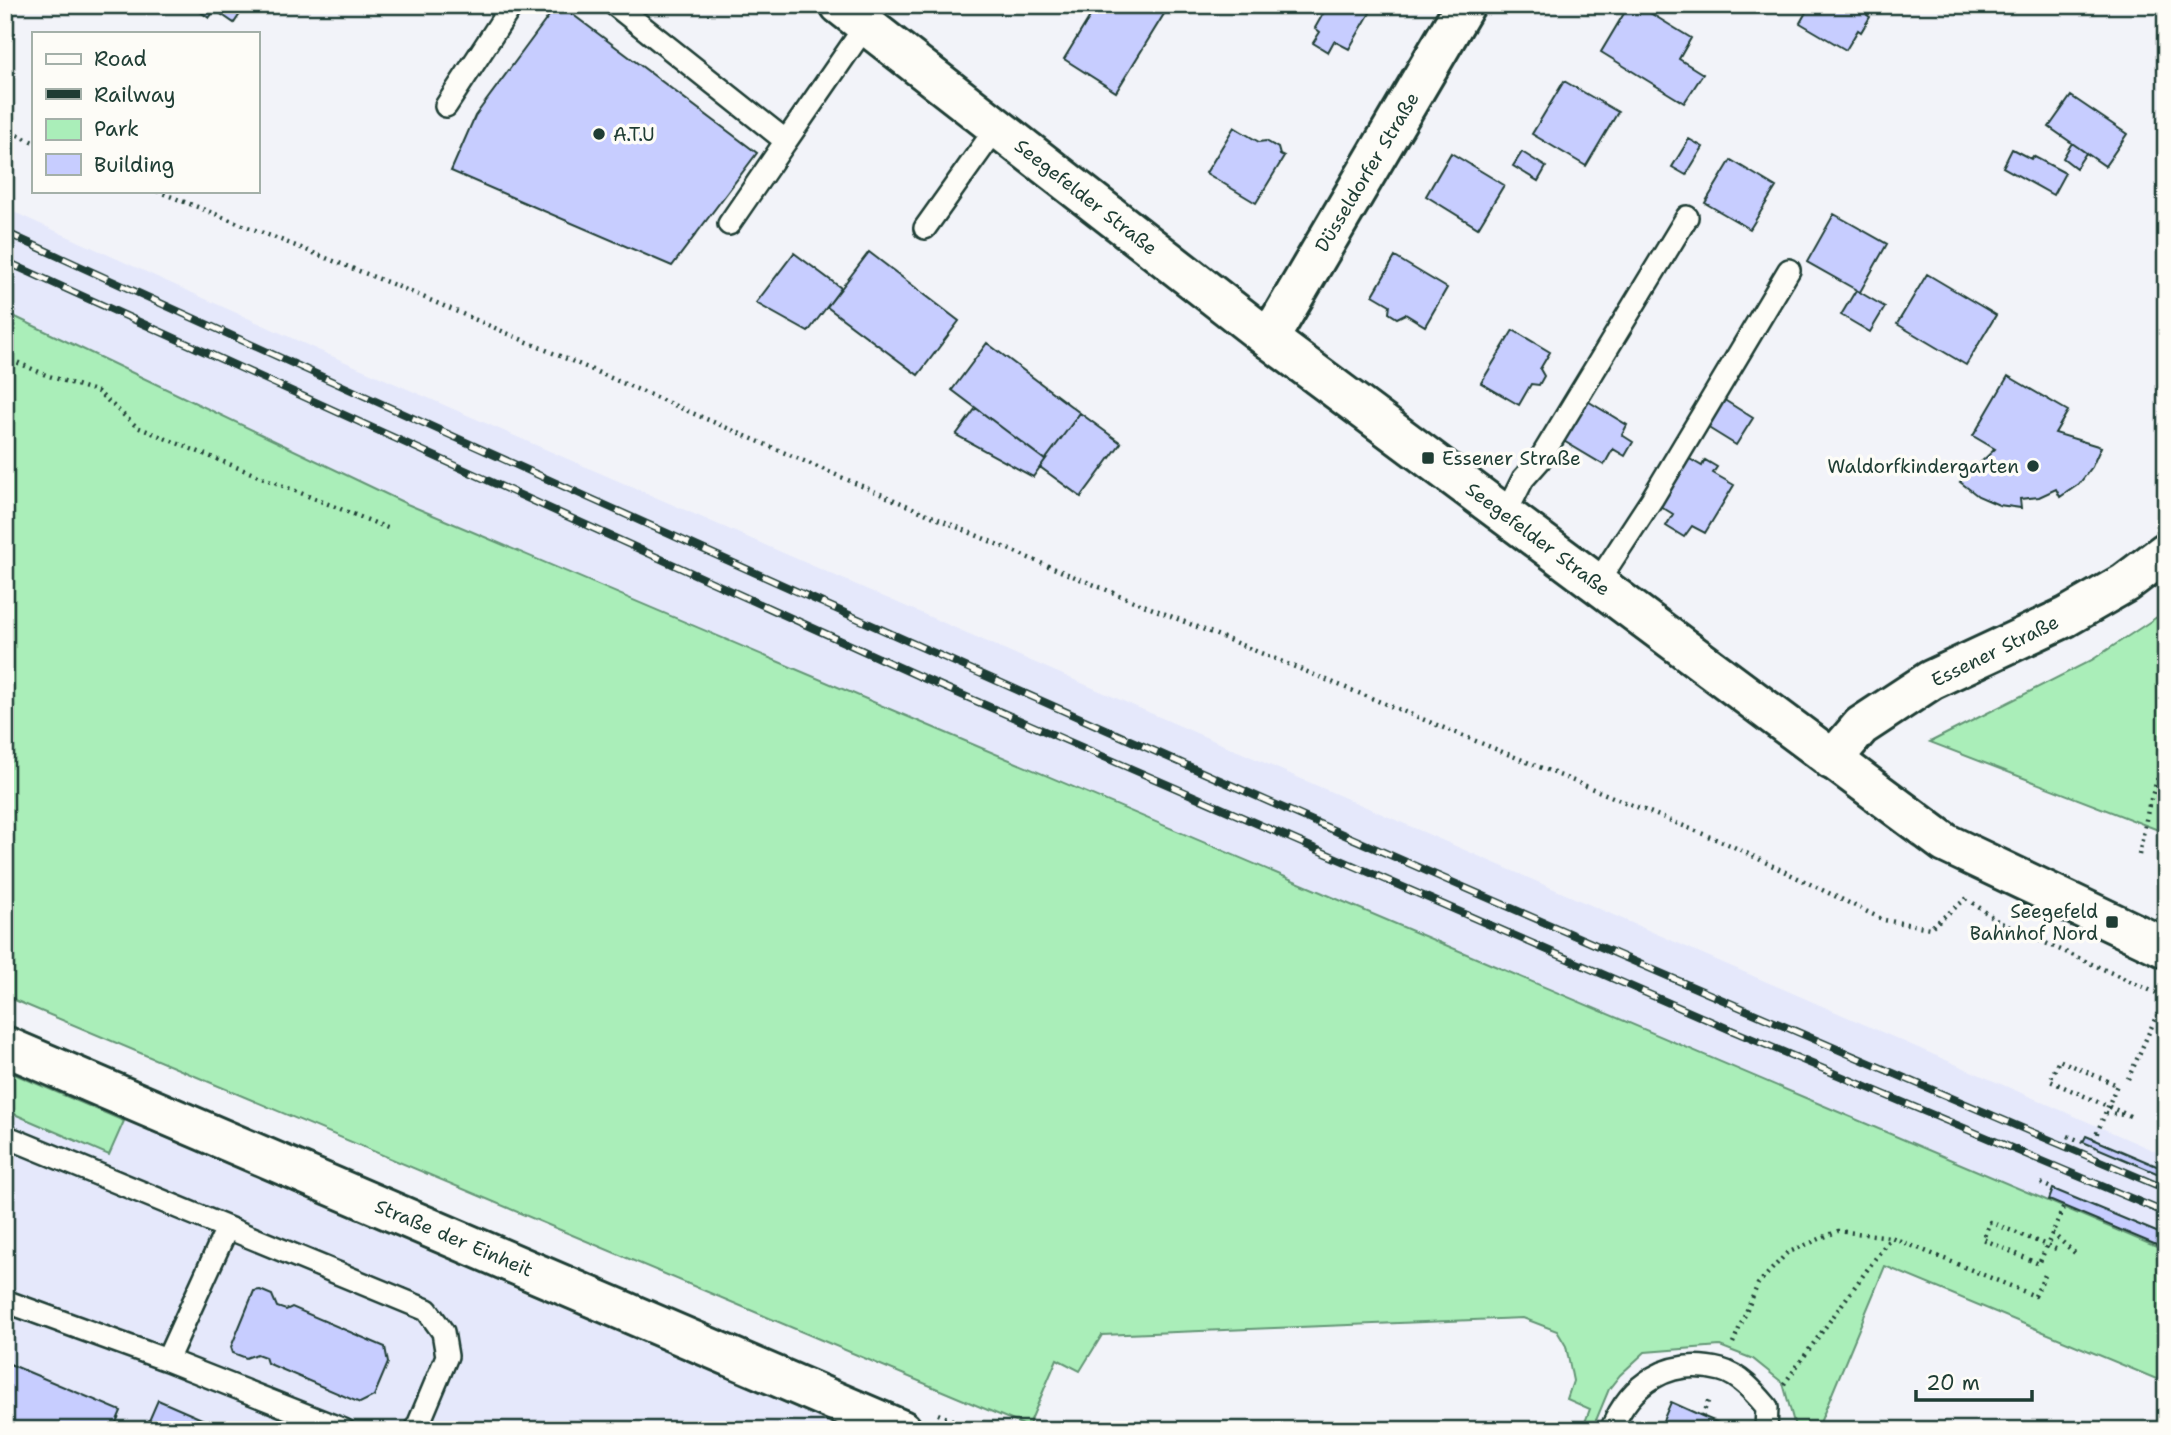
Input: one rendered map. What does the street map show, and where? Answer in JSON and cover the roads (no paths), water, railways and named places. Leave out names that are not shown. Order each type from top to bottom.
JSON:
[{"type":"street","name":"Düsseldorfer Straße","points":[[1269,340],[1465,5]]},
{"type":"street","name":"Seegefelder Straße","points":[[853,15],[1269,340],[1945,843],[2166,948]]},
{"type":"street","name":"Essener Straße","points":[[1832,760],[1861,726],[1931,680],[2066,617],[2125,583],[2166,552]]},
{"type":"street","name":"Straße der Einheit","points":[[5,1046],[902,1430]]},
{"type":"lane","points":[[446,106],[512,5]]},
{"type":"lane","points":[[615,5],[786,141]]},
{"type":"lane","points":[[729,224],[786,141],[853,15]]},
{"type":"lane","points":[[925,228],[997,127]]},
{"type":"lane","points":[[1505,515],[1523,479],[1539,461],[1687,216]]},
{"type":"lane","points":[[1597,583],[1659,487],[1788,270]]},
{"type":"lane","points":[[5,1136],[427,1310],[443,1332],[447,1356],[416,1430]]},
{"type":"lane","points":[[167,1360],[227,1228]]},
{"type":"lane","points":[[5,1301],[167,1360],[344,1430]]},
{"type":"lane","points":[[1611,1430],[1619,1412],[1639,1387],[1658,1374],[1681,1367],[1722,1370],[1748,1385],[1767,1407],[1766,1430]]},
{"type":"railway","points":[[5,232],[1082,719],[1623,956],[2166,1189]]},
{"type":"railway","points":[[5,261],[923,678],[1731,1030],[2166,1213]]},
{"type":"place","name":"A.T.U","points":[[599,134]]},
{"type":"place","name":"Essener Straße","points":[[1428,458]]},
{"type":"place","name":"Waldorfkindergarten","points":[[2033,466]]},
{"type":"place","name":"Seegefeld Bahnhof Nord","points":[[2112,922]]}]
